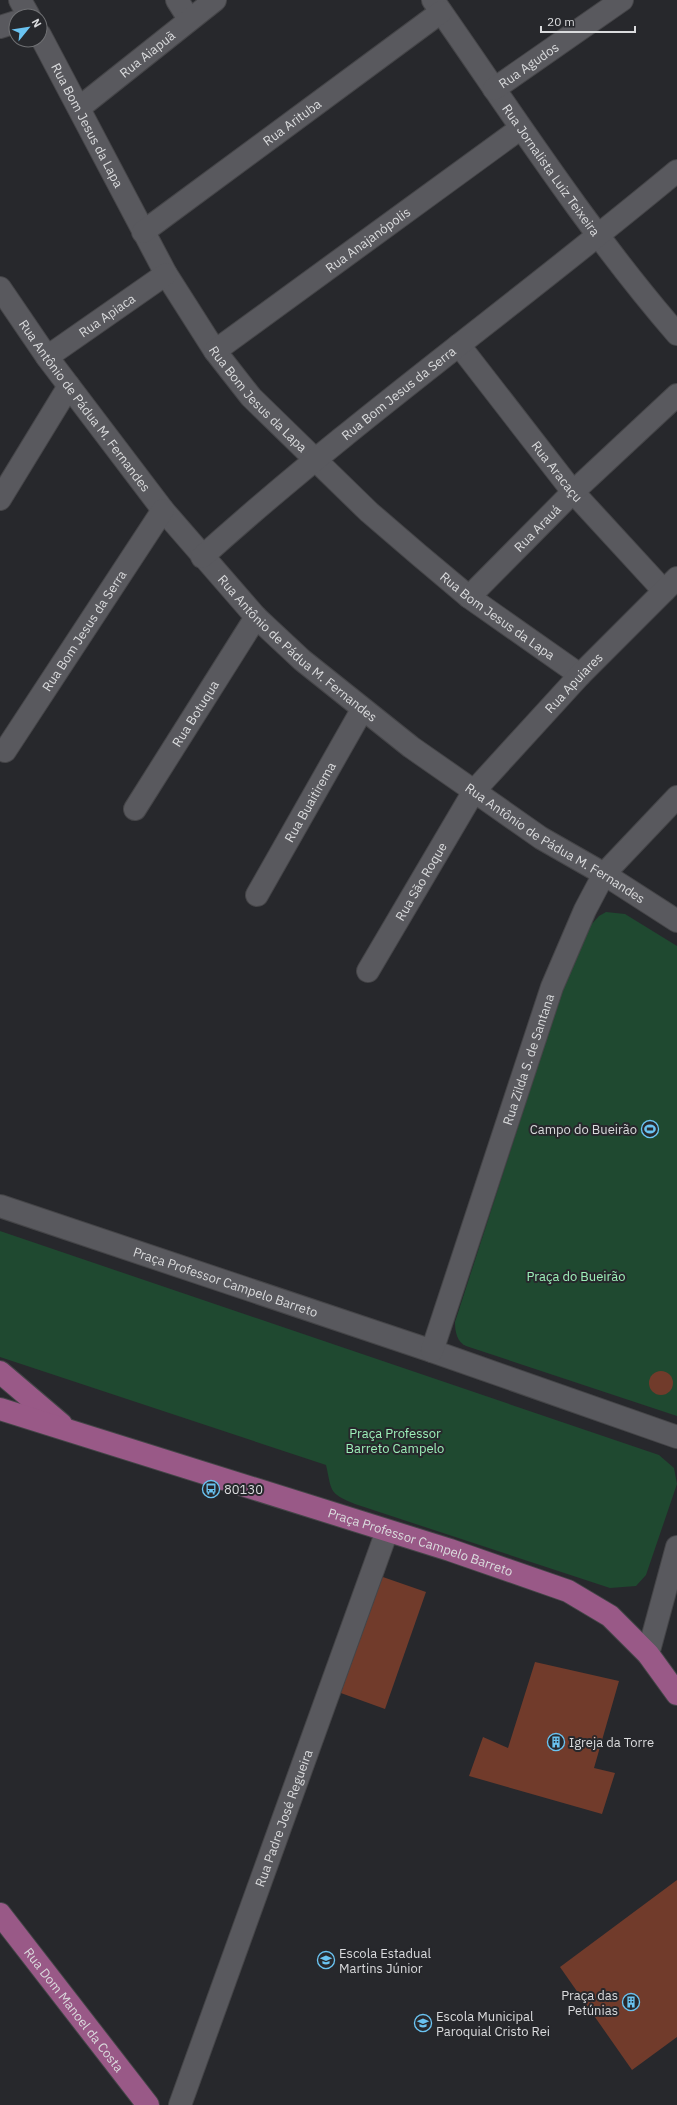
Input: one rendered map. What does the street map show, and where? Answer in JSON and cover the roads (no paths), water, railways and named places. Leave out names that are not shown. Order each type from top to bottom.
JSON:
[{"type":"main road","points":[[0,1372],[68,1430]]},
{"type":"main road","name":"Praça Professor Campelo Barreto","points":[[0,1409],[450,1550],[568,1591],[610,1616],[648,1654],[677,1694]]},
{"type":"main road","name":"Rua Dom Manoel da Costa","points":[[0,1914],[148,2105]]},
{"type":"street","points":[[177,0],[189,19]]},
{"type":"street","name":"Rua Aiapuã","points":[[78,108],[215,0]]},
{"type":"street","name":"Rua Agudos","points":[[494,89],[622,0]]},
{"type":"street","name":"Rua Jornalista Luiz Teixeira","points":[[437,6],[554,176],[639,290],[677,334]]},
{"type":"street","name":"Rua Arituba","points":[[143,232],[437,6]]},
{"type":"street","name":"Rua Bom Jesus da Lapa","points":[[47,48],[166,274],[215,351],[251,397],[370,512],[469,597],[580,675]]},
{"type":"street","name":"Rua Anajanópolis","points":[[215,351],[521,128]]},
{"type":"street","name":"Rua Bom Jesus da Serra","points":[[202,557],[314,459],[599,236],[677,171]]},
{"type":"street","name":"Rua Apiaca","points":[[47,357],[166,274]]},
{"type":"street","name":"Rua Antônio de Pádua M. Fernandes","points":[[0,288],[47,357],[162,510],[256,617],[302,660],[362,710],[411,747],[541,838],[604,874],[677,921]]},
{"type":"street","name":"Rua Aracaçu","points":[[460,346],[573,492],[670,584]]},
{"type":"street","points":[[0,499],[69,386]]},
{"type":"street","name":"Rua Arauá","points":[[469,597],[573,492],[677,395]]},
{"type":"street","name":"Rua Bom Jesus da Serra","points":[[5,751],[162,510]]},
{"type":"street","name":"Rua Apuiares","points":[[474,791],[580,675],[670,584]]},
{"type":"street","name":"Rua Botuqua","points":[[135,809],[256,617]]},
{"type":"street","name":"Rua Buaitirema","points":[[257,895],[362,710]]},
{"type":"street","name":"Rua São Roque","points":[[368,970],[474,791]]},
{"type":"street","name":"Rua Zilda S. de Santana","points":[[432,1351],[552,987],[584,910],[604,874],[677,797]]},
{"type":"street","name":"Praça Professor Campelo Barreto","points":[[0,1206],[432,1351],[677,1437]]},
{"type":"street","name":"Rua Padre José Regueira","points":[[180,2105],[387,1531]]},
{"type":"street","points":[[648,1654],[677,1547]]},
{"type":"place","name":"Campo do Bueirão","points":[[650,1129]]},
{"type":"place","name":"80130","points":[[211,1489]]},
{"type":"place","name":"Igreja da Torre","points":[[556,1742]]},
{"type":"place","name":"Escola Estadual Martins Júnior","points":[[326,1960]]},
{"type":"place","name":"Praça das Petúnias","points":[[631,2002]]},
{"type":"place","name":"Escola Municipal Paroquial Cristo Rei","points":[[423,2023]]},
{"type":"park label","name":"Praça do Bueirão","points":[[576,1276]]},
{"type":"park label","name":"Praça Professor Barreto Campelo","points":[[395,1440]]}]
